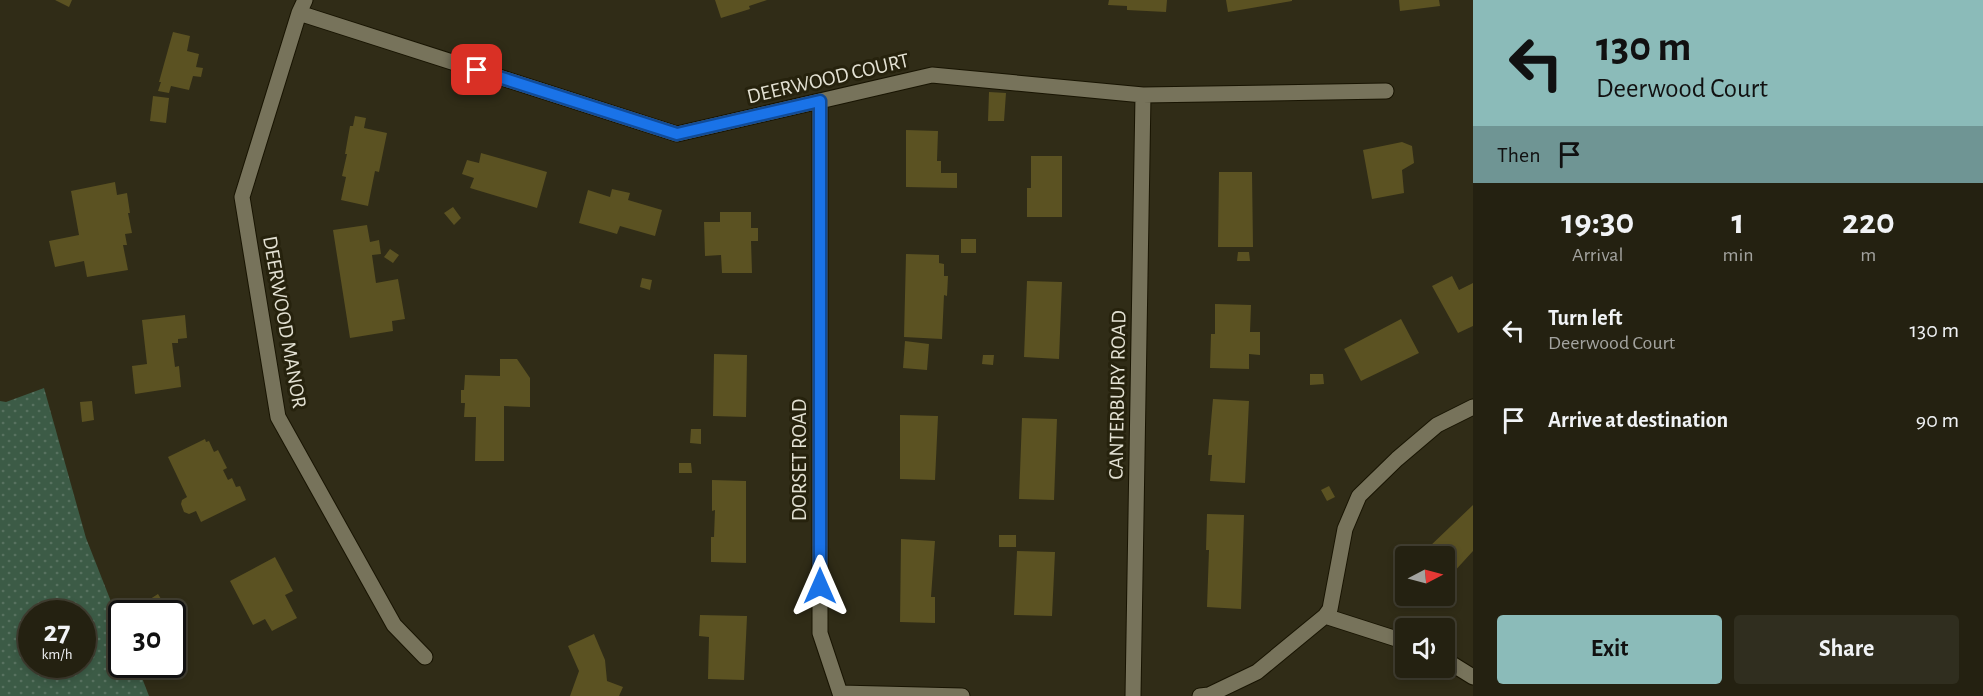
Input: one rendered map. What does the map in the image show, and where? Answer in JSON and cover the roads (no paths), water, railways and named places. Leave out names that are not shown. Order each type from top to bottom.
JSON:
[{"type":"street","name":"DEERWOOD COURT","points":[[302,7],[677,134],[932,75],[1143,95],[1386,91]]},
{"type":"street","name":"DEERWOOD MANOR","points":[[302,7],[242,197],[279,417],[394,625],[425,657]]},
{"type":"street","name":"CANTERBURY ROAD","points":[[1133,696],[1143,95]]},
{"type":"street","name":"DORSET ROAD","points":[[820,101],[820,633],[840,693],[962,696]]},
{"type":"street","points":[[1200,696],[1209,695],[1257,672],[1325,616],[1330,609],[1345,529],[1359,495],[1437,425],[1473,407]]},
{"type":"street","points":[[1325,616],[1395,638]]},
{"type":"street","points":[[1455,665],[1473,676]]}]
